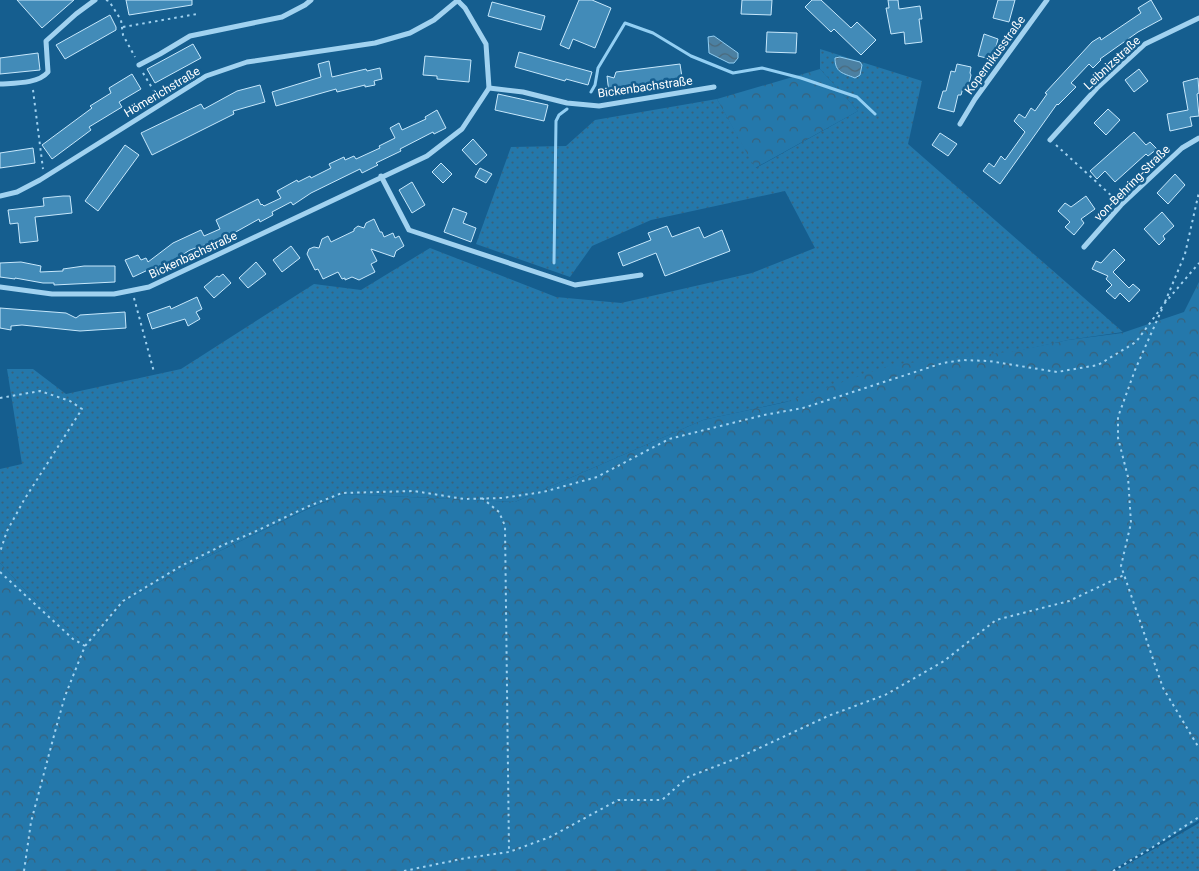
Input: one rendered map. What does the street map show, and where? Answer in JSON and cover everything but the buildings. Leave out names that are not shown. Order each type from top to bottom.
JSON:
[{"type":"street","points":[[0,84],[44,77],[48,72],[46,41],[95,0]]},
{"type":"street","points":[[139,64],[190,36],[282,17],[311,0]]},
{"type":"street","points":[[458,0],[465,8],[486,44],[489,88]]},
{"type":"street","name":"Hömerichstraße","points":[[0,196],[21,190],[46,176],[206,76],[248,62],[375,43],[410,33],[434,20],[458,0]]},
{"type":"street","name":"Kopernikusstraße","points":[[960,124],[975,99],[1047,0]]},
{"type":"street","name":"Leibnizstraße","points":[[1050,140],[1097,88],[1145,44],[1199,18]]},
{"type":"street","name":"Bickenbachstraße","points":[[0,287],[52,294],[114,294],[149,287],[381,176],[427,156],[462,130],[489,88],[523,92],[567,103],[599,106],[714,87]]},
{"type":"street","name":"von-Behring-Straße","points":[[1084,247],[1121,204],[1182,148],[1199,138]]},
{"type":"street","points":[[381,176],[409,230],[576,285],[641,276]]},
{"type":"path","points":[[106,0],[121,20],[123,35],[161,103]]},
{"type":"path","points":[[122,28],[197,14]]},
{"type":"path","points":[[32,80],[42,166],[46,176]]},
{"type":"path","points":[[1050,140],[1121,204]]},
{"type":"path","points":[[1199,192],[1185,254],[1135,370],[1118,417],[1118,438],[1128,477],[1131,524],[1121,566],[1163,688],[1199,748]]},
{"type":"path","points":[[24,871],[31,822],[56,728],[85,646],[123,601],[173,571],[223,545],[342,493],[414,492],[464,499],[543,492],[597,477],[669,439],[764,415],[804,408],[943,363],[963,360],[989,361],[1057,372],[1098,365],[1136,342],[1164,304],[1199,263]]},
{"type":"path","points":[[132,290],[154,372]]},
{"type":"path","points":[[0,398],[40,391],[70,401],[82,409],[7,531],[0,552]]},
{"type":"path","points":[[482,498],[498,512],[505,526],[509,852]]},
{"type":"path","points":[[0,572],[73,639],[85,646]]},
{"type":"path","points":[[404,871],[466,858],[509,852],[550,837],[618,800],[662,800],[688,777],[740,756],[828,716],[885,695],[944,661],[996,620],[1069,601],[1124,575]]},
{"type":"path","points":[[1113,871],[1199,817]]},
{"type":"green space","points":[[820,49],[922,81],[908,144],[1123,332],[1068,340],[703,420],[515,502],[345,494],[307,509],[182,569],[124,602],[88,647],[25,590],[0,563],[0,469],[22,464],[7,369],[33,369],[66,394],[181,369],[314,284],[361,290],[430,248],[556,297],[621,303],[752,273],[815,248],[785,191],[651,220],[592,246],[570,277],[476,244],[511,147],[566,146],[595,120],[717,99],[756,168],[858,111],[820,69]]},
{"type":"green space","points":[[820,69],[858,111],[755,168],[717,99]]},
{"type":"green space","points":[[1199,282],[1199,820],[1110,871],[0,871],[0,563],[25,590],[88,647],[124,602],[182,569],[308,509],[345,494],[515,502],[703,420],[786,402],[891,365],[1016,351],[1068,340],[1122,333],[1184,312]]},
{"type":"green space","points":[[1199,823],[1199,871],[1116,871]]},
{"type":"water","points":[[714,36],[738,53],[738,58],[734,63],[729,63],[709,53],[708,37]]},
{"type":"water","points":[[840,57],[860,62],[862,65],[860,75],[855,78],[840,72],[836,67],[835,58]]},
{"type":"waterway","points":[[591,92],[595,85],[598,68],[625,23],[653,33],[691,56],[733,73],[762,68],[801,78],[857,97],[875,114]]},
{"type":"waterway","points":[[554,263],[556,121],[559,115],[567,109]]}]
